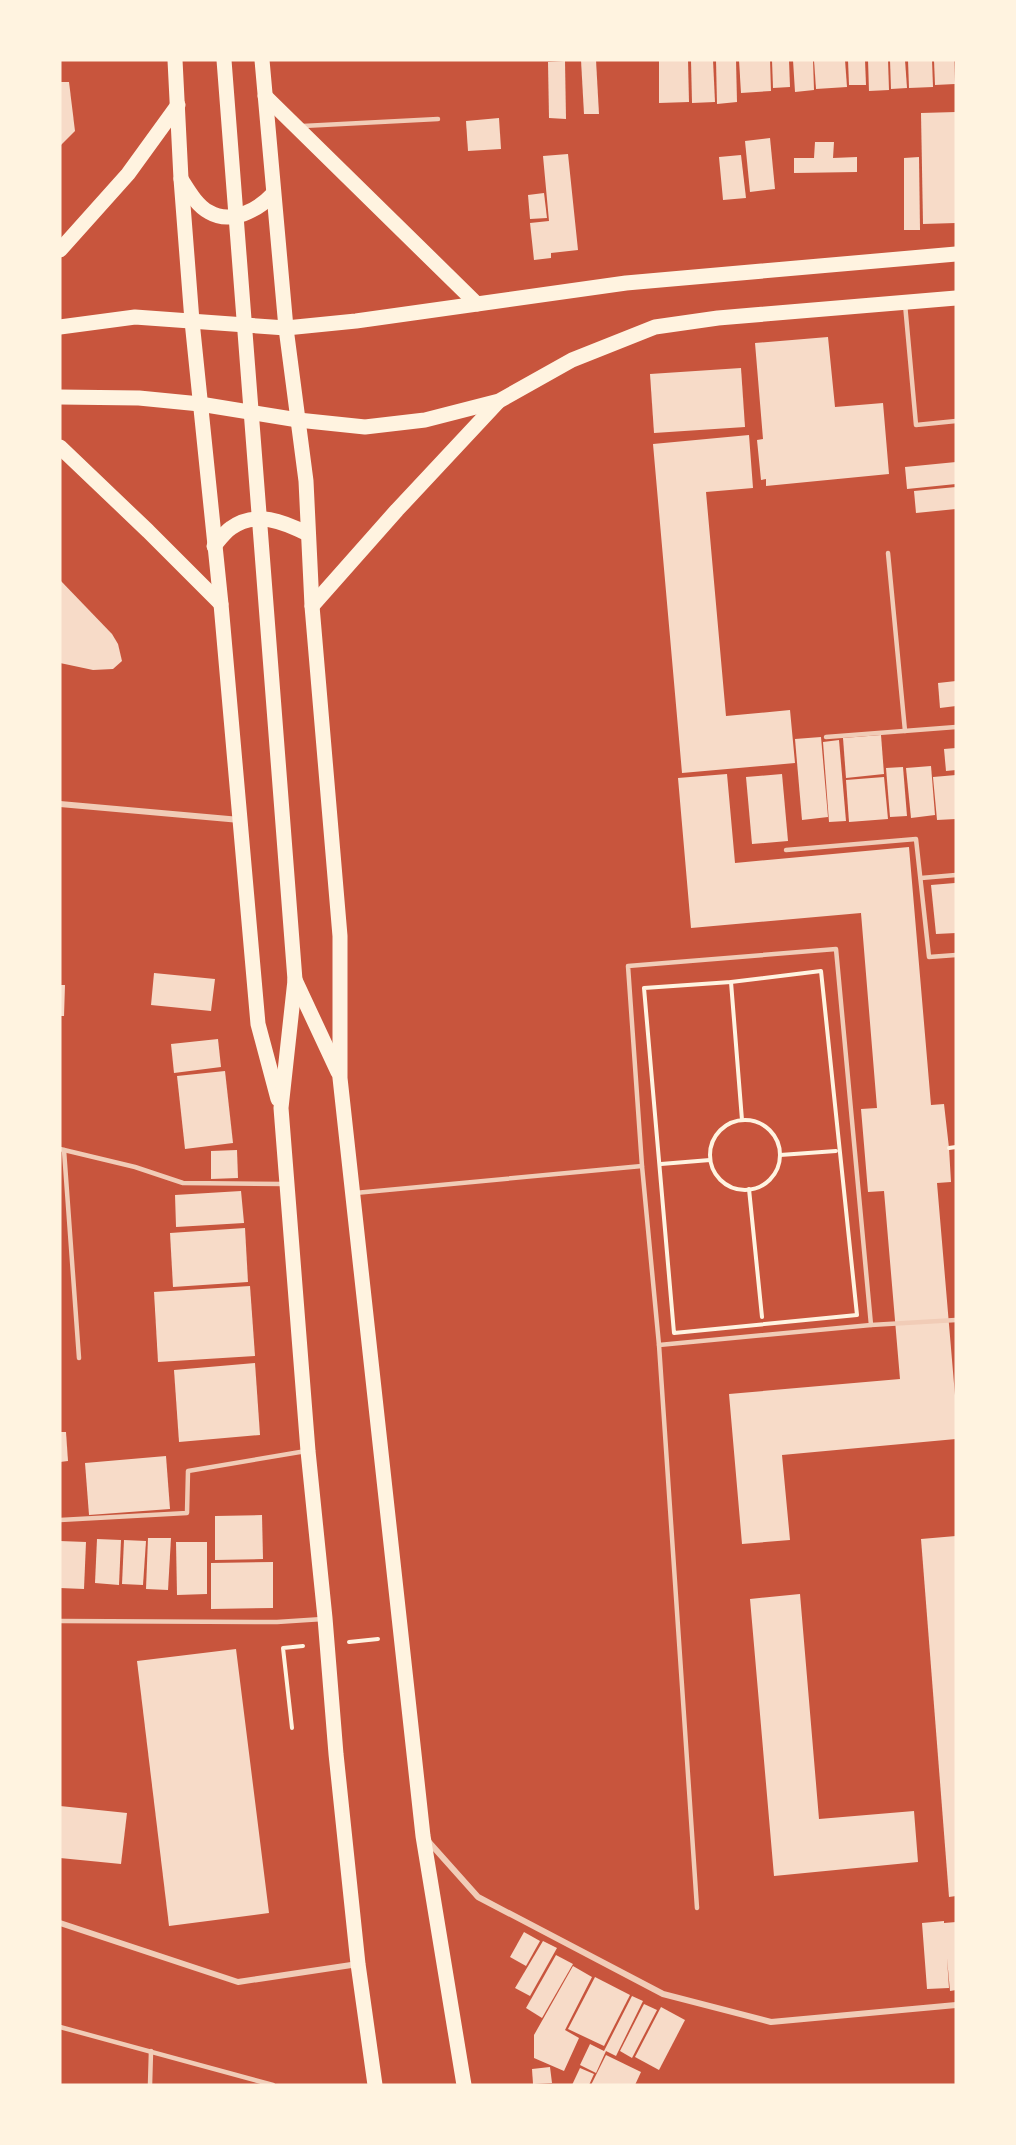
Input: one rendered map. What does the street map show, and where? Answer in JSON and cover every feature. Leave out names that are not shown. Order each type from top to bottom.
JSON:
[{"type":"main road","points":[[175,60],[192,321],[221,604],[258,1024],[281,1108]]},
{"type":"main road","points":[[224,60],[295,980],[281,1108],[308,1451],[336,1754],[358,1964],[375,2085]]},
{"type":"main road","points":[[262,60],[286,328],[306,481],[312,606],[340,936],[340,1078],[423,1836],[464,2085]]},
{"type":"main road","points":[[265,96],[477,304]]},
{"type":"main road","points":[[60,250],[128,174],[178,105]]},
{"type":"main road","points":[[181,179],[193,197],[208,212],[229,218],[253,210],[273,194]]},
{"type":"main road","points":[[60,327],[135,317],[286,328],[356,321],[626,284],[956,254]]},
{"type":"main road","points":[[60,397],[139,398],[200,404],[298,420],[365,427],[425,420],[499,401],[572,360],[656,327],[718,318],[956,298]]},
{"type":"main road","points":[[312,606],[397,510],[499,401]]},
{"type":"main road","points":[[60,447],[221,604]]},
{"type":"main road","points":[[214,546],[230,528],[246,520],[270,518],[308,534]]},
{"type":"main road","points":[[295,980],[340,1078]]},
{"type":"street","points":[[60,804],[240,820]]},
{"type":"street","points":[[423,1836],[478,1897],[663,1994],[771,2022],[956,2005]]},
{"type":"street","points":[[60,1923],[238,1982],[358,1964]]},
{"type":"lane","points":[[297,127],[438,119]]},
{"type":"lane","points":[[905,301],[916,425],[956,421]]},
{"type":"lane","points":[[888,553],[905,731]]},
{"type":"lane","points":[[826,737],[956,727]]},
{"type":"lane","points":[[786,850],[916,839],[929,957],[956,955]]},
{"type":"lane","points":[[921,878],[956,875]]},
{"type":"lane","points":[[697,1908],[659,1345],[642,1166],[628,966],[836,949],[871,1325]]},
{"type":"lane","points":[[80,1358],[62,1149],[135,1167],[183,1183],[287,1184]]},
{"type":"lane","points":[[353,1193],[642,1166]]},
{"type":"lane","points":[[659,1345],[871,1325],[956,1320]]},
{"type":"lane","points":[[60,1520],[187,1513],[188,1471],[308,1451]]},
{"type":"lane","points":[[60,1621],[277,1622],[325,1618]]},
{"type":"lane","points":[[60,2027],[273,2085]]},
{"type":"lane","points":[[150,2085],[151,2052]]},
{"type":"path","points":[[674,1333],[644,988],[731,982],[821,971]]},
{"type":"path","points":[[731,982],[742,1120]]},
{"type":"path","points":[[753,1120],[764,1125],[772,1133],[778,1144],[780,1155],[773,1176],[764,1184],[749,1189],[732,1188],[723,1182],[715,1174],[709,1152],[712,1141],[719,1130],[729,1123],[753,1120]]},
{"type":"path","points":[[949,1148],[956,1147]]},
{"type":"path","points":[[780,1155],[838,1150]]},
{"type":"path","points":[[642,1166],[710,1160]]},
{"type":"path","points":[[749,1189],[763,1324]]},
{"type":"path","points":[[283,1648],[292,1728]]},
{"type":"building","points":[[581,60],[596,60],[599,114],[584,114]]},
{"type":"building","points":[[659,60],[688,60],[689,102],[659,103]]},
{"type":"building","points":[[691,60],[713,60],[715,102],[692,103]]},
{"type":"building","points":[[716,60],[736,60],[737,102],[717,104]]},
{"type":"building","points":[[739,60],[770,60],[771,91],[741,93]]},
{"type":"building","points":[[772,60],[789,60],[790,87],[773,88]]},
{"type":"building","points":[[793,60],[813,60],[814,90],[795,92]]},
{"type":"building","points":[[814,60],[845,60],[847,87],[816,89]]},
{"type":"building","points":[[848,60],[865,60],[866,85],[849,85]]},
{"type":"building","points":[[868,60],[888,60],[889,90],[869,91]]},
{"type":"building","points":[[890,60],[905,60],[907,88],[891,89]]},
{"type":"building","points":[[908,60],[932,60],[933,87],[909,88]]},
{"type":"building","points":[[934,60],[954,60],[955,84],[935,85]]},
{"type":"building","points":[[565,61],[566,119],[549,118],[548,62]]},
{"type":"building","points":[[60,82],[69,82],[75,131],[60,146]]},
{"type":"building","points":[[956,112],[956,223],[923,224],[921,113]]},
{"type":"building","points":[[499,118],[501,149],[468,151],[466,121]]},
{"type":"building","points":[[770,138],[775,189],[750,192],[745,141]]},
{"type":"building","points":[[815,142],[834,142],[833,158],[857,157],[857,172],[794,173],[794,158],[814,158]]},
{"type":"building","points":[[568,154],[578,250],[551,253],[551,258],[534,260],[530,223],[549,221],[543,156]]},
{"type":"building","points":[[741,155],[746,198],[723,200],[719,157]]},
{"type":"building","points":[[919,157],[920,230],[904,230],[904,158]]},
{"type":"building","points":[[544,193],[547,218],[530,219],[528,195]]},
{"type":"building","points":[[828,337],[835,407],[883,403],[889,474],[766,486],[766,479],[761,480],[757,440],[763,439],[755,343]]},
{"type":"building","points":[[741,368],[745,427],[654,433],[650,374]]},
{"type":"building","points":[[749,435],[753,488],[706,492],[726,716],[790,710],[795,763],[682,773],[653,444]]},
{"type":"building","points":[[956,462],[956,484],[907,489],[905,467]]},
{"type":"building","points":[[956,487],[956,509],[916,513],[914,491]]},
{"type":"building","points":[[60,580],[112,634],[118,644],[122,661],[113,669],[93,670],[60,663]]},
{"type":"building","points":[[956,681],[956,706],[940,708],[938,683]]},
{"type":"building","points":[[881,735],[884,774],[846,778],[843,738]]},
{"type":"building","points":[[821,737],[828,817],[802,820],[795,739]]},
{"type":"building","points":[[839,740],[846,821],[829,822],[823,742]]},
{"type":"building","points":[[956,748],[956,770],[946,771],[944,749]]},
{"type":"building","points":[[931,766],[935,815],[911,818],[906,768]]},
{"type":"building","points":[[903,767],[907,816],[890,817],[886,768]]},
{"type":"building","points":[[727,774],[735,863],[909,847],[931,1105],[944,1104],[949,1148],[951,1182],[937,1183],[956,1407],[956,1439],[782,1455],[790,1540],[742,1544],[729,1394],[900,1379],[884,1191],[868,1192],[861,1109],[877,1108],[861,913],[691,928],[678,778]]},
{"type":"building","points":[[782,774],[788,841],[752,844],[746,777]]},
{"type":"building","points":[[956,775],[956,819],[937,820],[933,777]]},
{"type":"building","points":[[884,777],[888,819],[849,822],[846,780]]},
{"type":"building","points":[[955,883],[956,933],[936,934],[931,885]]},
{"type":"building","points":[[154,973],[215,979],[211,1011],[151,1005]]},
{"type":"building","points":[[60,985],[65,985],[64,1016],[60,1016]]},
{"type":"building","points":[[218,1039],[221,1067],[174,1073],[171,1044]]},
{"type":"building","points":[[225,1071],[233,1143],[185,1149],[177,1076]]},
{"type":"building","points":[[237,1150],[238,1178],[211,1179],[211,1151]]},
{"type":"building","points":[[241,1191],[244,1223],[176,1227],[175,1195]]},
{"type":"building","points":[[245,1228],[248,1282],[173,1287],[170,1233]]},
{"type":"building","points":[[250,1286],[255,1356],[158,1362],[154,1292]]},
{"type":"building","points":[[255,1363],[260,1435],[179,1442],[174,1370]]},
{"type":"building","points":[[60,1432],[66,1432],[68,1461],[60,1462]]},
{"type":"building","points":[[166,1456],[170,1509],[89,1515],[85,1463]]},
{"type":"building","points":[[262,1515],[263,1559],[215,1560],[215,1516]]},
{"type":"building","points":[[956,1536],[956,1896],[949,1897],[921,1539]]},
{"type":"building","points":[[148,1538],[171,1538],[168,1590],[146,1589]]},
{"type":"building","points":[[97,1539],[121,1540],[119,1585],[95,1583]]},
{"type":"building","points":[[124,1540],[146,1541],[143,1585],[122,1584]]},
{"type":"building","points":[[60,1541],[86,1542],[84,1589],[60,1588]]},
{"type":"building","points":[[176,1542],[207,1542],[207,1594],[177,1595]]},
{"type":"building","points":[[273,1562],[273,1608],[211,1609],[211,1563]]},
{"type":"building","points":[[800,1594],[819,1819],[914,1811],[918,1862],[774,1876],[750,1599]]},
{"type":"building","points":[[236,1649],[269,1913],[169,1926],[137,1661]]},
{"type":"building","points":[[60,1806],[127,1813],[121,1864],[60,1858]]},
{"type":"building","points":[[944,1921],[944,1923],[956,1922],[956,1990],[950,1991],[947,1958],[949,1988],[927,1989],[922,1923]]},
{"type":"building","points":[[524,1932],[540,1941],[526,1966],[510,1957]]},
{"type":"building","points":[[543,1941],[557,1948],[530,1996],[515,1988]]},
{"type":"building","points":[[556,1955],[573,1964],[542,2018],[526,2008]]},
{"type":"building","points":[[573,1966],[592,1977],[565,2030],[579,2038],[564,2071],[534,2058],[534,2035]]},
{"type":"building","points":[[595,1977],[630,1995],[604,2046],[568,2029]]},
{"type":"building","points":[[632,1996],[643,2001],[616,2056],[606,2051],[596,2073],[580,2065],[590,2044],[604,2051]]},
{"type":"building","points":[[644,2004],[657,2010],[632,2058],[620,2051]]},
{"type":"building","points":[[661,2007],[685,2020],[659,2070],[635,2057]]},
{"type":"building","points":[[606,2055],[641,2072],[635,2085],[591,2085]]},
{"type":"building","points":[[550,2067],[552,2083],[533,2084],[532,2069]]},
{"type":"building","points":[[580,2068],[594,2074],[589,2085],[572,2085]]}]
